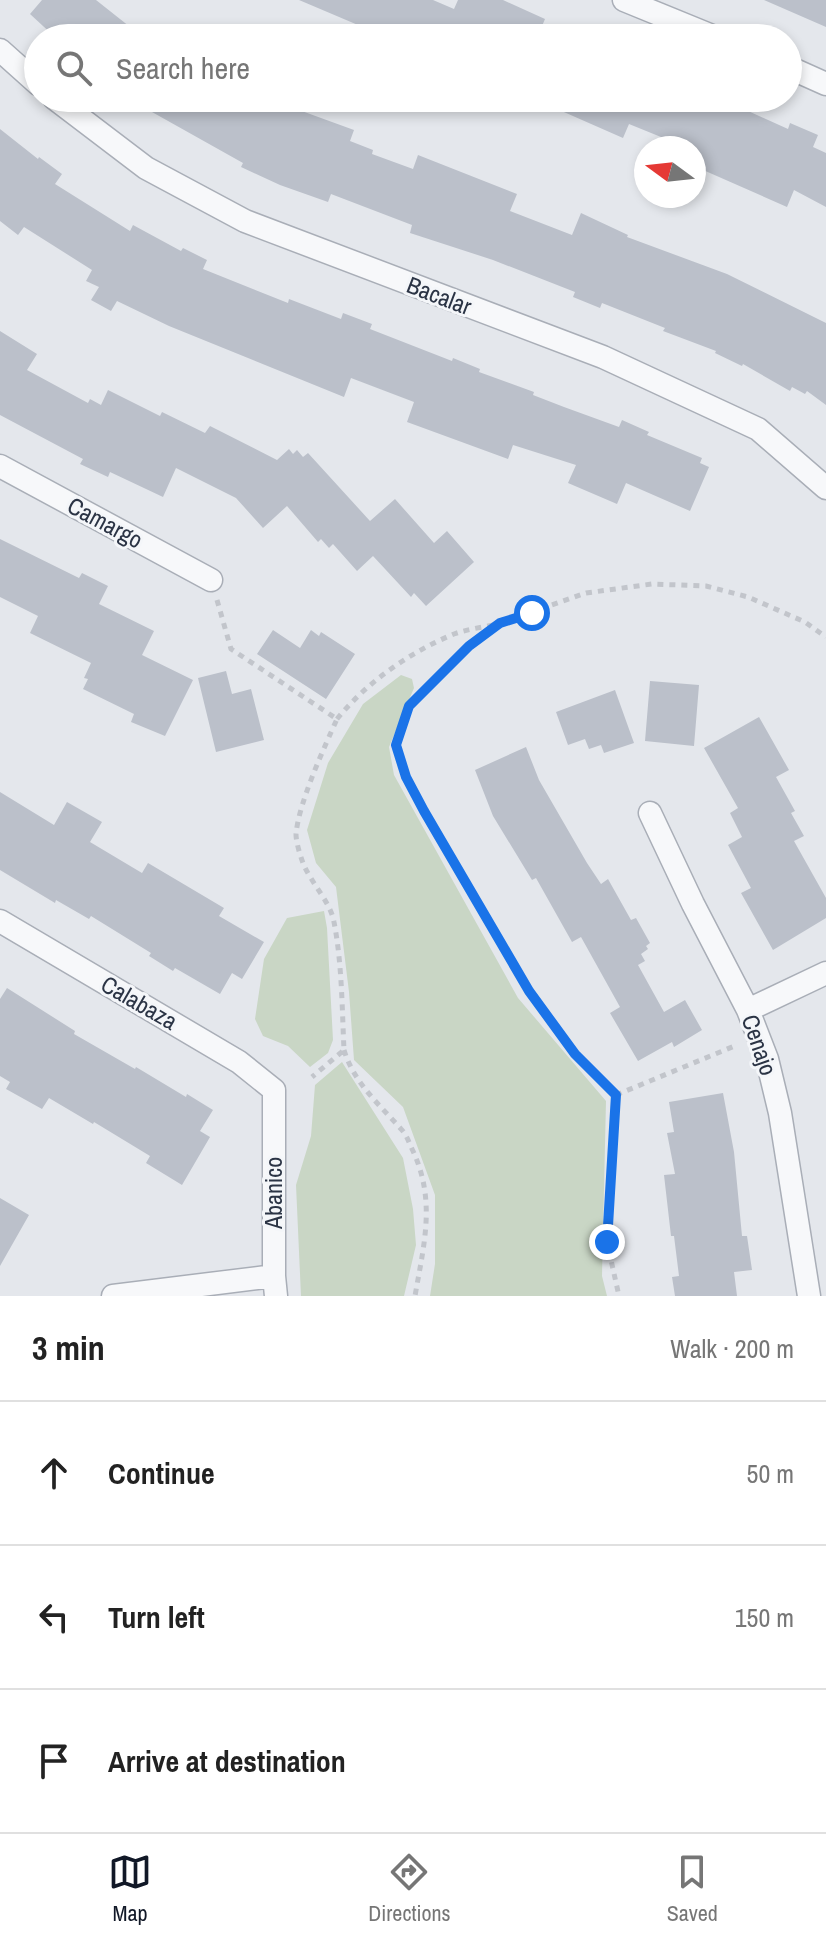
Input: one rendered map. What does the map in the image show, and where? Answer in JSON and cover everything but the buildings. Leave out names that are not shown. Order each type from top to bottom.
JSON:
[{"type":"street","points":[[624,0],[683,24]]},
{"type":"street","points":[[0,50],[24,71]]},
{"type":"street","points":[[802,73],[826,84]]},
{"type":"street","name":"Bacalar","points":[[72,112],[146,168],[245,221],[603,357],[758,429],[826,488]]},
{"type":"street","name":"Camargo","points":[[0,466],[211,580]]},
{"type":"street","name":"Cenajo","points":[[650,813],[759,1036],[780,1113],[809,1296]]},
{"type":"street","name":"Calabaza","points":[[0,921],[239,1062],[274,1090]]},
{"type":"street","points":[[748,1010],[826,973]]},
{"type":"street","name":"Abanico","points":[[274,1090],[275,1286]]},
{"type":"street","points":[[113,1296],[275,1286]]},
{"type":"path","points":[[211,580],[231,649],[337,719]]},
{"type":"path","points":[[415,1296],[426,1245],[427,1198],[405,1133],[349,1066],[344,1050],[334,919],[301,860],[296,835],[319,758],[337,719],[356,695],[382,675],[455,633],[500,623],[586,593],[652,584],[706,586],[748,597],[805,622],[826,637]]},
{"type":"path","points":[[500,623],[469,646],[409,706],[396,745],[406,777],[424,811],[529,991],[575,1054],[616,1095],[607,1242],[619,1296]]},
{"type":"path","points":[[616,1095],[759,1036]]},
{"type":"path","points":[[312,1077],[344,1050]]},
{"type":"green space","points":[[401,675],[412,679],[414,688],[389,747],[394,775],[518,998],[606,1101],[602,1276],[607,1296],[430,1296],[435,1264],[435,1195],[403,1107],[354,1060],[336,887],[316,863],[307,830],[328,763],[363,704]]},
{"type":"green space","points":[[324,911],[333,1040],[328,1053],[310,1067],[288,1046],[263,1036],[255,1019],[264,959],[287,918]]},
{"type":"green space","points":[[342,1062],[403,1158],[416,1245],[404,1296],[301,1296],[296,1185],[311,1136],[315,1085]]},
{"type":"route","points":[[532,613],[500,623],[469,646],[439,675],[409,706],[396,745],[406,777],[424,811],[529,991],[575,1054],[616,1095],[607,1242]]}]
